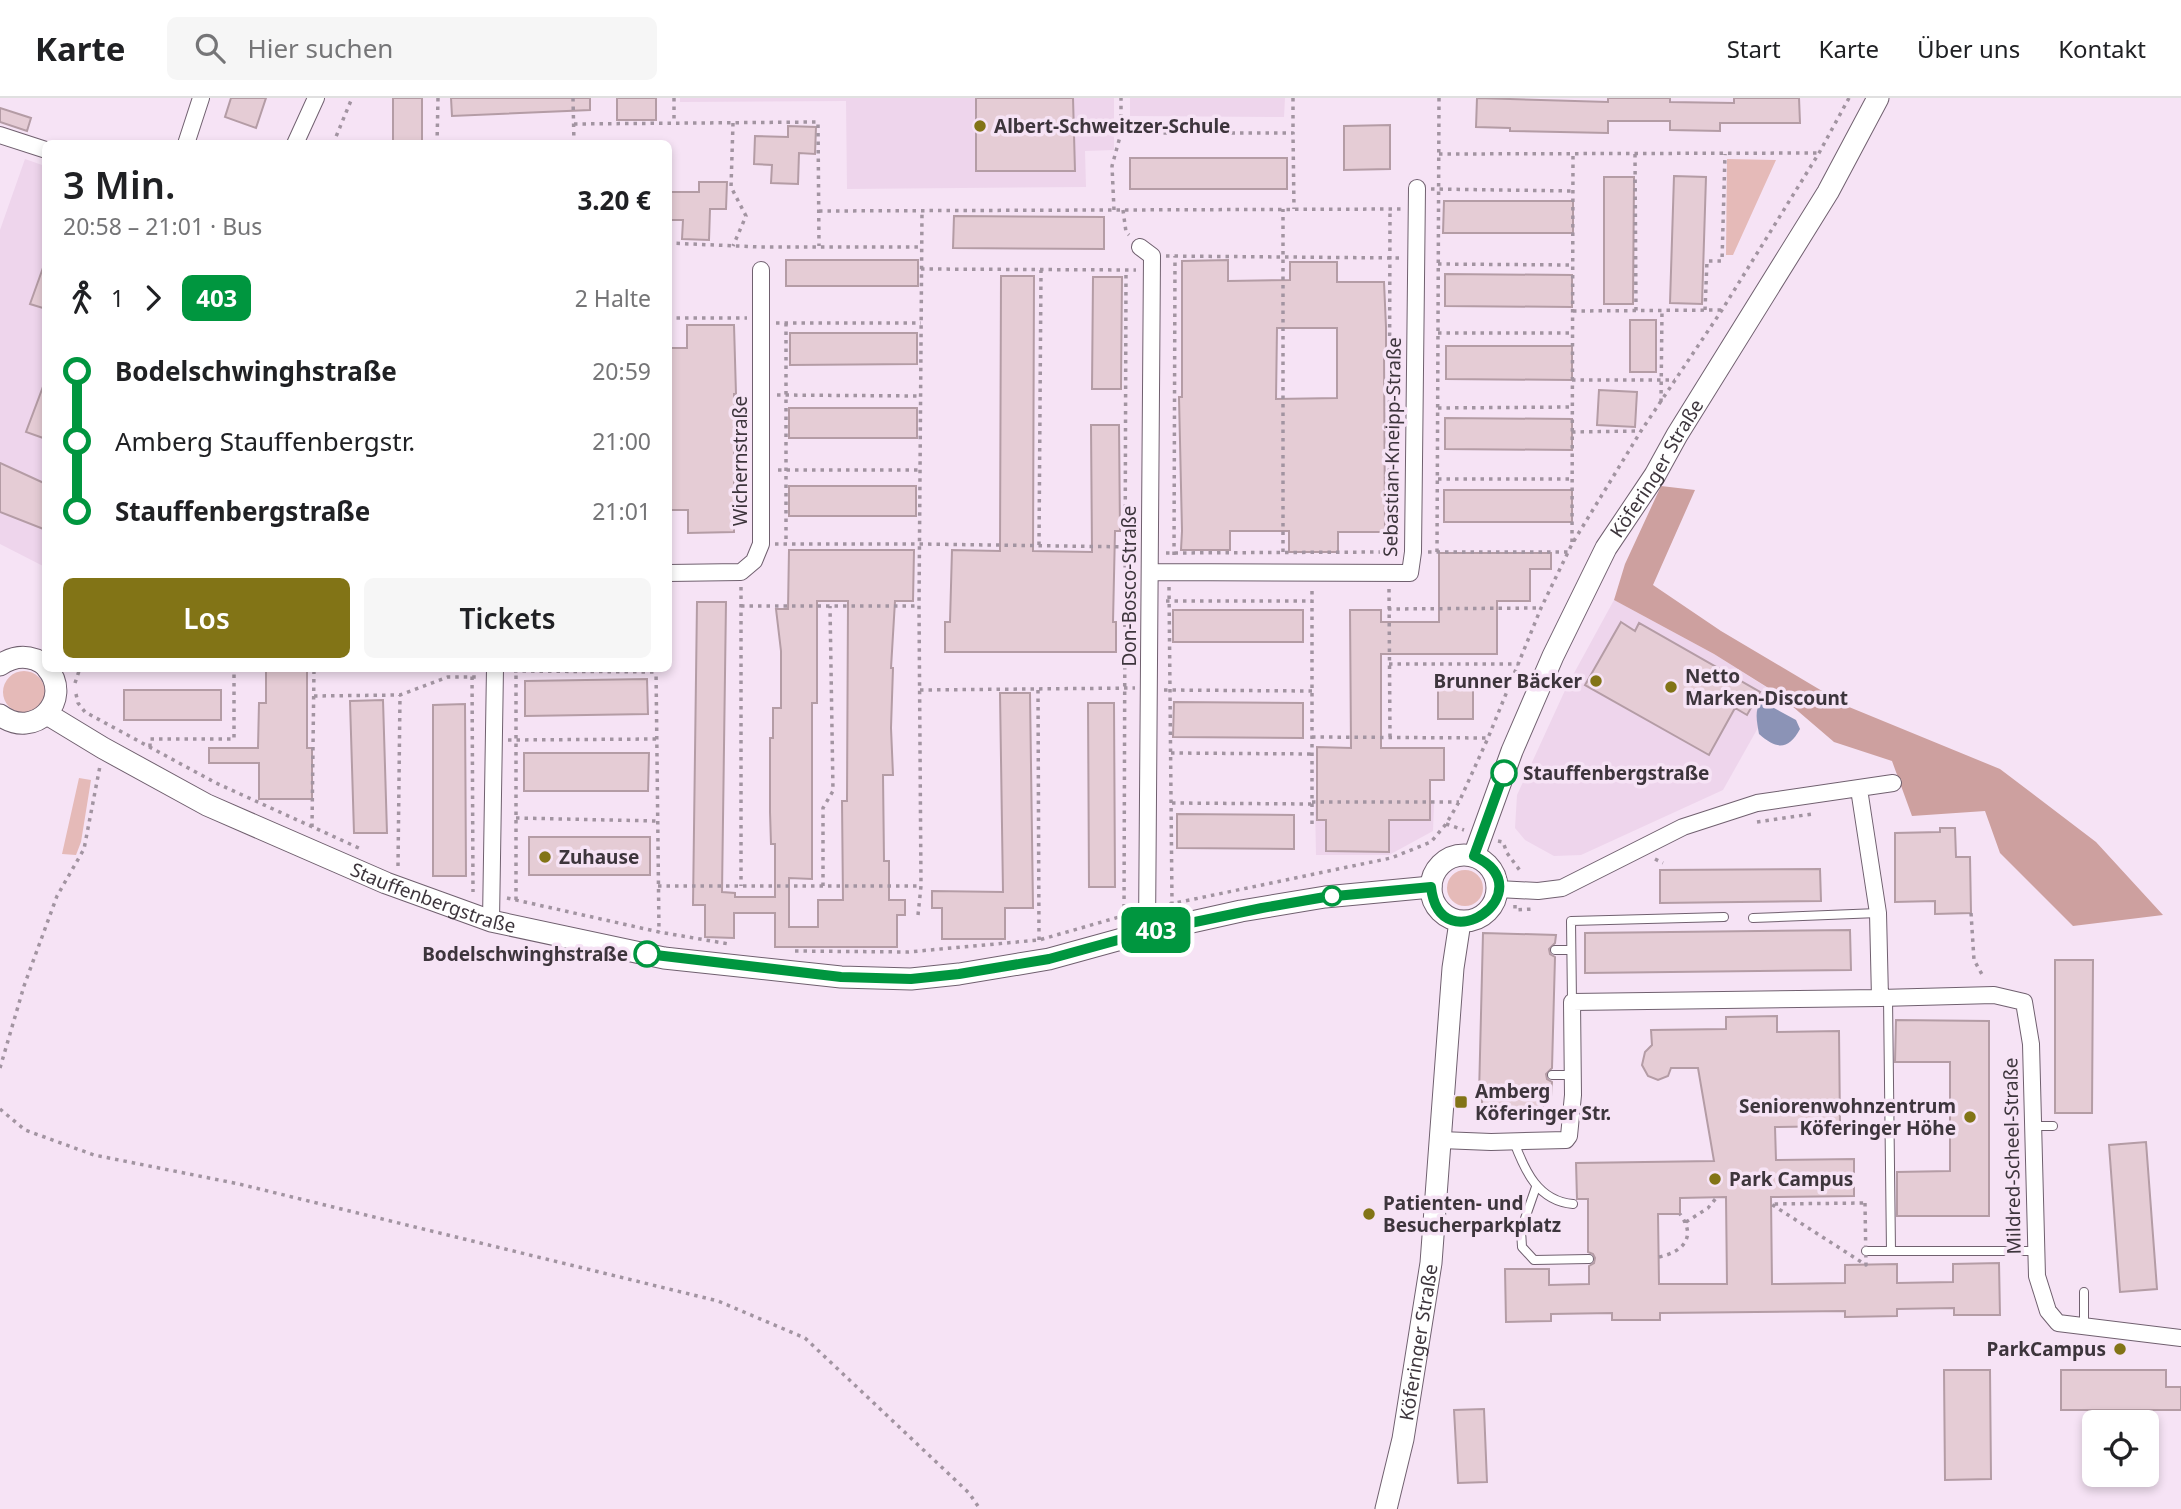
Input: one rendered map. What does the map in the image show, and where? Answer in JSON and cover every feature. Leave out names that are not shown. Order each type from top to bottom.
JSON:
[{"type":"street","points":[[187,140],[201,98]]},
{"type":"street","points":[[297,140],[316,98]]},
{"type":"street","name":"Köferinger Straße","points":[[1477,846],[1512,751],[1553,656],[1606,548],[1655,475],[1828,192],[1878,98]]},
{"type":"street","points":[[0,135],[42,149]]},
{"type":"street","name":"Sebastian-Kneipp-Straße","points":[[1150,572],[1410,573],[1413,552],[1417,188]]},
{"type":"street","name":"Don-Bosco-Straße","points":[[1147,932],[1151,547],[1148,258]]},
{"type":"street","name":"Wichernstraße","points":[[741,572],[754,561],[761,544],[761,270]]},
{"type":"street","points":[[672,573],[741,572]]},
{"type":"street","points":[[0,665],[10,659],[24,657],[42,664]]},
{"type":"street","points":[[0,716],[21,724],[34,722],[47,714],[56,695],[55,684],[49,672]]},
{"type":"street","points":[[491,921],[495,672]]},
{"type":"street","name":"Stauffenbergstraße","points":[[47,714],[207,805],[386,883],[491,921],[664,958],[841,977],[911,979],[1049,959],[1147,932],[1241,911],[1325,897],[1431,887]]},
{"type":"street","points":[[1498,889],[1538,891],[1562,888],[1683,827],[1757,803],[1893,783]]},
{"type":"street","points":[[1859,789],[1878,913],[1884,998]]},
{"type":"street","points":[[1477,846],[1497,878],[1496,900],[1490,910],[1471,921],[1460,922],[1451,919],[1436,906],[1431,887],[1432,877],[1444,861],[1477,846]]},
{"type":"street","name":"Köferinger Straße","points":[[1386,1509],[1403,1439],[1431,1263],[1453,968],[1460,922]]},
{"type":"street","name":"Mildred-Scheel-Straße","points":[[1572,1002],[1994,995],[2024,1002],[2031,1044],[2037,1276],[2048,1311],[2058,1323],[2181,1338]]},
{"type":"street","points":[[1441,1140],[1566,1140],[1571,1108],[1572,1002]]},
{"type":"lane","points":[[1753,918],[1878,913]]},
{"type":"lane","points":[[1572,1002],[1571,921],[1724,917]]},
{"type":"lane","points":[[1555,950],[1572,950]]},
{"type":"lane","points":[[1884,998],[1891,1251]]},
{"type":"lane","points":[[1552,1075],[1572,1075]]},
{"type":"lane","points":[[2033,1126],[2053,1126]]},
{"type":"lane","points":[[1514,1142],[1536,1187],[1562,1203],[1573,1204]]},
{"type":"lane","points":[[1536,1187],[1521,1230],[1522,1247],[1534,1260],[1589,1259]]},
{"type":"lane","points":[[1866,1251],[2036,1251]]},
{"type":"lane","points":[[2084,1292],[2084,1327]]},
{"type":"path","points":[[335,140],[352,98]]},
{"type":"path","points":[[437,140],[438,98]]},
{"type":"path","points":[[573,98],[574,140]]},
{"type":"path","points":[[674,98],[674,123]]},
{"type":"path","points":[[1114,210],[1112,166],[1121,133],[1121,98]]},
{"type":"path","points":[[1293,98],[1294,209]]},
{"type":"path","points":[[1437,552],[1439,98]]},
{"type":"path","points":[[1572,544],[1641,431],[1722,310],[1819,153],[1849,98]]},
{"type":"path","points":[[574,124],[818,122],[819,246]]},
{"type":"path","points":[[733,123],[731,187],[746,216],[733,246]]},
{"type":"path","points":[[1121,133],[1293,133]]},
{"type":"path","points":[[1439,154],[1819,153]]},
{"type":"path","points":[[785,951],[908,952],[1039,940],[1172,903],[1391,858],[1431,842],[1459,802],[1541,608],[1572,544],[1573,154]]},
{"type":"path","points":[[1635,154],[1636,311]]},
{"type":"path","points":[[1705,310],[1707,261],[1722,261],[1724,154]]},
{"type":"path","points":[[1417,188],[1573,191]]},
{"type":"path","points":[[1283,209],[1283,552]]},
{"type":"path","points":[[1390,209],[1390,738]]},
{"type":"path","points":[[819,211],[1416,209]]},
{"type":"path","points":[[1123,210],[1126,232],[1148,258]]},
{"type":"path","points":[[918,915],[921,886],[919,606],[922,211]]},
{"type":"path","points":[[672,243],[921,247]]},
{"type":"path","points":[[921,270],[1126,270],[1148,258],[1175,257],[1390,258],[1438,264],[1572,265]]},
{"type":"path","points":[[1172,903],[1169,600],[1174,553],[1175,257]]},
{"type":"path","points":[[1040,545],[1041,270]]},
{"type":"path","points":[[1124,916],[1126,270]]},
{"type":"path","points":[[1661,402],[1662,310]]},
{"type":"path","points":[[1573,311],[1722,310]]},
{"type":"path","points":[[672,318],[786,323],[921,323]]},
{"type":"path","points":[[786,323],[786,544]]},
{"type":"path","points":[[1415,333],[1573,332]]},
{"type":"path","points":[[1572,380],[1676,380]]},
{"type":"path","points":[[761,395],[921,396]]},
{"type":"path","points":[[1414,407],[1572,407]]},
{"type":"path","points":[[1572,432],[1641,431]]},
{"type":"path","points":[[762,471],[920,471]]},
{"type":"path","points":[[1414,479],[1572,479]]},
{"type":"path","points":[[761,544],[1151,547]]},
{"type":"path","points":[[1174,553],[1390,552]]},
{"type":"path","points":[[1413,552],[1570,552]]},
{"type":"path","points":[[741,572],[741,886]]},
{"type":"path","points":[[1312,573],[1312,824]]},
{"type":"path","points":[[1150,600],[1312,600]]},
{"type":"path","points":[[741,606],[919,606]]},
{"type":"path","points":[[823,886],[823,808],[832,791],[830,606]]},
{"type":"path","points":[[1388,609],[1541,608]]},
{"type":"path","points":[[1389,664],[1518,664]]},
{"type":"path","points":[[79,672],[75,692],[78,703],[85,712],[216,783],[361,849]]},
{"type":"path","points":[[150,747],[150,739],[234,739],[234,672]]},
{"type":"path","points":[[312,827],[314,672]]},
{"type":"path","points":[[472,672],[473,892],[732,945]]},
{"type":"path","points":[[314,696],[400,695],[448,677],[472,677],[495,672]]},
{"type":"path","points":[[516,672],[516,900]]},
{"type":"path","points":[[656,672],[659,932]]},
{"type":"path","points":[[920,690],[1150,688],[1312,691]]},
{"type":"path","points":[[1038,689],[1039,940]]},
{"type":"path","points":[[386,861],[398,866],[400,695]]},
{"type":"path","points":[[1312,737],[1488,738]]},
{"type":"path","points":[[494,740],[656,739]]},
{"type":"path","points":[[0,1068],[24,986],[57,896],[84,849],[103,748]]},
{"type":"path","points":[[1171,753],[1312,754]]},
{"type":"path","points":[[1149,803],[1459,802]]},
{"type":"path","points":[[1753,823],[1820,812]]},
{"type":"path","points":[[493,818],[657,821]]},
{"type":"path","points":[[1446,824],[1477,846],[1503,842],[1519,872],[1527,874]]},
{"type":"path","points":[[1653,858],[1665,853]]},
{"type":"path","points":[[658,886],[921,886]]},
{"type":"path","points":[[1515,910],[1543,908]]},
{"type":"path","points":[[1971,913],[1974,960],[1994,995]]},
{"type":"path","points":[[0,1109],[25,1130],[94,1155],[239,1184],[718,1301],[805,1338],[969,1493],[981,1509]]},
{"type":"path","points":[[1686,1222],[1708,1208],[1717,1198]]},
{"type":"path","points":[[1865,1203],[1866,1251],[1866,1265],[1771,1204],[1865,1203]]},
{"type":"path","points":[[1659,1257],[1670,1255],[1684,1245],[1688,1233],[1686,1222],[1680,1214]]},
{"type":"shaded area","name":"Albert-Schweitzer-Schule","points":[[680,98],[1114,98],[1114,150],[1085,151],[1086,187],[847,189],[846,101],[680,102]]},
{"type":"shaded area","points":[[1130,98],[1285,98],[1284,117],[1130,116]]},
{"type":"shaded area","points":[[25,159],[42,165],[42,565],[0,544],[0,230]]},
{"type":"shaded area","points":[[1727,159],[1776,160],[1733,255],[1726,255]]},
{"type":"shaded area","points":[[1661,486],[1695,490],[1653,585],[1721,631],[1849,707],[2000,769],[2096,842],[2163,915],[2073,926],[2000,853],[1985,811],[1912,816],[1892,761],[1834,742],[1778,694],[1714,654],[1614,600],[1625,564]]},
{"type":"shaded area","points":[[1614,600],[1714,654],[1777,694],[1723,790],[1581,855],[1554,856],[1525,840],[1515,828],[1517,795],[1567,686]]},
{"type":"shaded area","points":[[24,671],[39,677],[45,692],[39,707],[24,713],[9,707],[3,692],[9,677]]},
{"type":"shaded area","points":[[79,778],[91,780],[81,842],[76,855],[62,854]]},
{"type":"shaded area","points":[[1315,804],[1434,804],[1433,831],[1389,855],[1316,855]]},
{"type":"shaded area","points":[[1465,870],[1478,875],[1483,888],[1478,901],[1465,906],[1452,901],[1447,888],[1452,875]]},
{"type":"water","points":[[1761,701],[1796,720],[1800,729],[1791,741],[1776,745],[1759,734],[1757,713]]},
{"type":"building","points":[[231,98],[266,98],[256,128],[225,117]]},
{"type":"building","points":[[393,98],[422,98],[422,140],[393,140]]},
{"type":"building","points":[[451,98],[590,98],[590,110],[452,116]]},
{"type":"building","points":[[617,98],[656,98],[656,120],[617,120]]},
{"type":"building","points":[[976,98],[1073,98],[1075,171],[976,171]]},
{"type":"building","points":[[1477,98],[1608,102],[1608,98],[1670,98],[1670,102],[1734,103],[1734,98],[1799,98],[1800,123],[1720,123],[1720,131],[1670,130],[1670,121],[1608,121],[1608,133],[1510,131],[1510,128],[1476,127]]},
{"type":"building","points":[[0,108],[31,118],[27,131],[0,122]]},
{"type":"building","points":[[1390,125],[1390,169],[1344,170],[1344,126]]},
{"type":"building","points":[[788,126],[816,127],[815,154],[799,153],[798,184],[771,183],[772,165],[754,164],[755,136],[788,137]]},
{"type":"building","points":[[1130,158],[1287,158],[1287,189],[1130,189]]},
{"type":"building","points":[[1674,176],[1706,177],[1702,304],[1670,303]]},
{"type":"building","points":[[1604,177],[1634,177],[1633,304],[1604,304]]},
{"type":"building","points":[[699,182],[727,182],[726,209],[710,209],[709,240],[682,239],[683,220],[672,220],[672,192],[699,192]]},
{"type":"building","points":[[1444,201],[1573,201],[1573,233],[1443,233]]},
{"type":"building","points":[[954,216],[1104,217],[1104,249],[953,248]]},
{"type":"building","points":[[786,260],[918,260],[918,286],[786,286]]},
{"type":"building","points":[[1228,260],[1228,281],[1290,280],[1290,262],[1337,262],[1337,282],[1384,282],[1385,532],[1338,532],[1338,552],[1289,552],[1289,531],[1230,531],[1230,550],[1181,550],[1179,397],[1182,397],[1182,261]],"holes":[[[1277,328],[1337,328],[1337,398],[1276,399]]]},
{"type":"building","points":[[42,271],[42,308],[30,304]]},
{"type":"building","points":[[1445,274],[1572,275],[1572,307],[1445,306]]},
{"type":"building","points":[[1001,276],[1034,276],[1033,551],[1092,552],[1091,425],[1119,425],[1120,531],[1115,531],[1113,622],[1116,622],[1116,652],[945,652],[945,622],[950,622],[952,550],[1000,551]]},
{"type":"building","points":[[1093,277],[1122,277],[1121,389],[1092,389]]},
{"type":"building","points":[[1630,320],[1656,320],[1656,372],[1630,372]]},
{"type":"building","points":[[687,325],[734,325],[734,532],[688,533],[688,510],[672,510],[672,348],[687,348]]},
{"type":"building","points":[[790,333],[917,333],[917,364],[790,365]]},
{"type":"building","points":[[1446,346],[1572,346],[1572,380],[1446,379]]},
{"type":"building","points":[[42,389],[42,438],[26,432]]},
{"type":"building","points":[[1599,390],[1637,392],[1635,427],[1597,425]]},
{"type":"building","points":[[789,408],[917,408],[917,438],[789,438]]},
{"type":"building","points":[[1445,418],[1572,419],[1572,450],[1445,449]]},
{"type":"building","points":[[0,463],[42,482],[42,528],[0,512]]},
{"type":"building","points":[[789,486],[916,486],[916,516],[789,516]]},
{"type":"building","points":[[1444,490],[1572,490],[1572,522],[1444,522]]},
{"type":"building","points":[[789,550],[914,550],[913,601],[895,601],[891,668],[893,775],[883,775],[884,861],[889,861],[889,900],[905,900],[905,915],[897,915],[897,947],[775,947],[775,913],[734,913],[734,938],[705,937],[705,905],[693,905],[697,602],[726,602],[722,892],[735,893],[735,897],[775,897],[775,844],[771,844],[770,738],[773,738],[773,708],[781,708],[781,651],[776,609],[788,609]],"holes":[[[817,601],[848,601],[847,801],[842,801],[843,900],[818,900],[818,927],[789,927],[789,878],[812,879],[812,703],[817,703]]]},
{"type":"building","points":[[1439,553],[1551,553],[1551,569],[1530,569],[1530,601],[1497,601],[1497,654],[1381,654],[1381,748],[1444,748],[1444,780],[1430,780],[1430,820],[1389,820],[1389,852],[1326,851],[1326,820],[1317,820],[1317,747],[1351,748],[1350,610],[1381,610],[1381,622],[1439,622]]},
{"type":"building","points":[[1173,610],[1303,610],[1303,642],[1173,642]]},
{"type":"building","name":"Netto Marken-Discount","points":[[1621,622],[1635,631],[1639,623],[1760,692],[1747,715],[1735,708],[1709,755],[1585,685]]},
{"type":"building","points":[[266,672],[307,672],[307,748],[312,748],[312,799],[259,799],[259,763],[209,763],[209,748],[258,748],[259,703],[266,703]]},
{"type":"building","points":[[647,679],[648,714],[525,716],[525,681]]},
{"type":"building","points":[[1438,685],[1473,685],[1473,719],[1438,719]]},
{"type":"building","points":[[124,690],[221,690],[221,720],[124,720]]},
{"type":"building","points":[[1000,693],[1030,693],[1033,908],[1005,908],[1005,939],[942,939],[942,908],[932,908],[932,891],[1003,892]]},
{"type":"building","points":[[383,700],[387,833],[354,833],[350,701]]},
{"type":"building","points":[[1174,702],[1303,703],[1303,738],[1173,737]]},
{"type":"building","points":[[1088,703],[1114,703],[1115,887],[1089,887]]},
{"type":"building","points":[[465,704],[466,876],[433,876],[433,705]]},
{"type":"building","points":[[524,753],[649,753],[648,791],[524,791]]},
{"type":"building","points":[[1177,814],[1294,815],[1294,849],[1177,848]]},
{"type":"building","points":[[1940,828],[1955,828],[1956,857],[1970,857],[1971,913],[1935,914],[1935,901],[1895,902],[1895,833],[1940,832]]},
{"type":"building","points":[[529,837],[650,837],[650,875],[529,875]]},
{"type":"building","points":[[1820,869],[1821,901],[1660,903],[1660,870]]},
{"type":"building","points":[[1850,930],[1851,970],[1585,973],[1585,933]]},
{"type":"building","points":[[1483,933],[1556,935],[1555,943],[1549,949],[1550,954],[1555,957],[1552,1068],[1546,1074],[1547,1079],[1552,1082],[1551,1097],[1543,1097],[1543,1120],[1482,1118],[1482,1096],[1479,1095]]},
{"type":"building","points":[[2055,960],[2093,960],[2092,1113],[2055,1113]]},
{"type":"building","name":"Park Campus","points":[[1777,1016],[1777,1032],[1839,1031],[1840,1126],[1775,1127],[1776,1160],[1854,1159],[1854,1196],[1771,1197],[1772,1284],[1845,1283],[1845,1265],[1897,1264],[1897,1283],[1953,1282],[1953,1264],[1999,1263],[2000,1315],[1954,1315],[1954,1308],[1897,1309],[1897,1316],[1845,1317],[1845,1311],[1660,1313],[1660,1320],[1612,1320],[1612,1313],[1551,1314],[1551,1321],[1506,1322],[1505,1269],[1549,1269],[1549,1285],[1589,1284],[1589,1266],[1594,1263],[1595,1258],[1588,1252],[1588,1199],[1577,1199],[1576,1163],[1714,1161],[1698,1068],[1671,1068],[1668,1076],[1658,1080],[1648,1076],[1642,1065],[1645,1052],[1652,1045],[1651,1030],[1726,1029],[1726,1017]],"holes":[[[1726,1197],[1727,1284],[1659,1284],[1658,1214],[1680,1214],[1680,1198]]]},
{"type":"building","name":"Seniorenwohnzentrum Köferinger Höhe","points":[[1896,1020],[1989,1021],[1989,1216],[1897,1216],[1897,1172],[1950,1171],[1950,1062],[1895,1062]]},
{"type":"building","points":[[2146,1142],[2157,1289],[2120,1292],[2109,1145]]},
{"type":"building","points":[[1944,1370],[1990,1370],[1991,1479],[1945,1480]]},
{"type":"building","points":[[2061,1370],[2166,1370],[2166,1387],[2181,1387],[2181,1410],[2061,1410]]},
{"type":"building","points":[[1484,1409],[1487,1482],[1458,1483],[1454,1410]]},
{"type":"bus line","name":"403","points":[[647,954],[841,977],[911,979],[1049,959],[1147,932],[1241,911],[1325,897],[1431,887],[1432,897],[1443,914],[1460,922],[1471,921],[1482,917],[1496,900],[1497,878],[1484,860],[1474,856],[1504,773]]},
{"type":"place","name":"Albert-Schweitzer-Schule","points":[[980,126]]},
{"type":"place","name":"Brunner Bäcker","points":[[1596,681]]},
{"type":"place","name":"Netto Marken-Discount","points":[[1671,687]]},
{"type":"place","name":"Stauffenbergstraße","points":[[1504,773]]},
{"type":"place","name":"Zuhause","points":[[545,857]]},
{"type":"place","name":"Bodelschwinghstraße","points":[[647,954]]},
{"type":"place","name":"Amberg Köferinger Str.","points":[[1461,1102]]},
{"type":"place","name":"Seniorenwohnzentrum Köferinger Höhe","points":[[1970,1117]]},
{"type":"place","name":"Park Campus","points":[[1715,1179]]},
{"type":"place","name":"Patienten- und Besucherparkplatz","points":[[1369,1214]]},
{"type":"place","name":"ParkCampus","points":[[2120,1349]]}]
